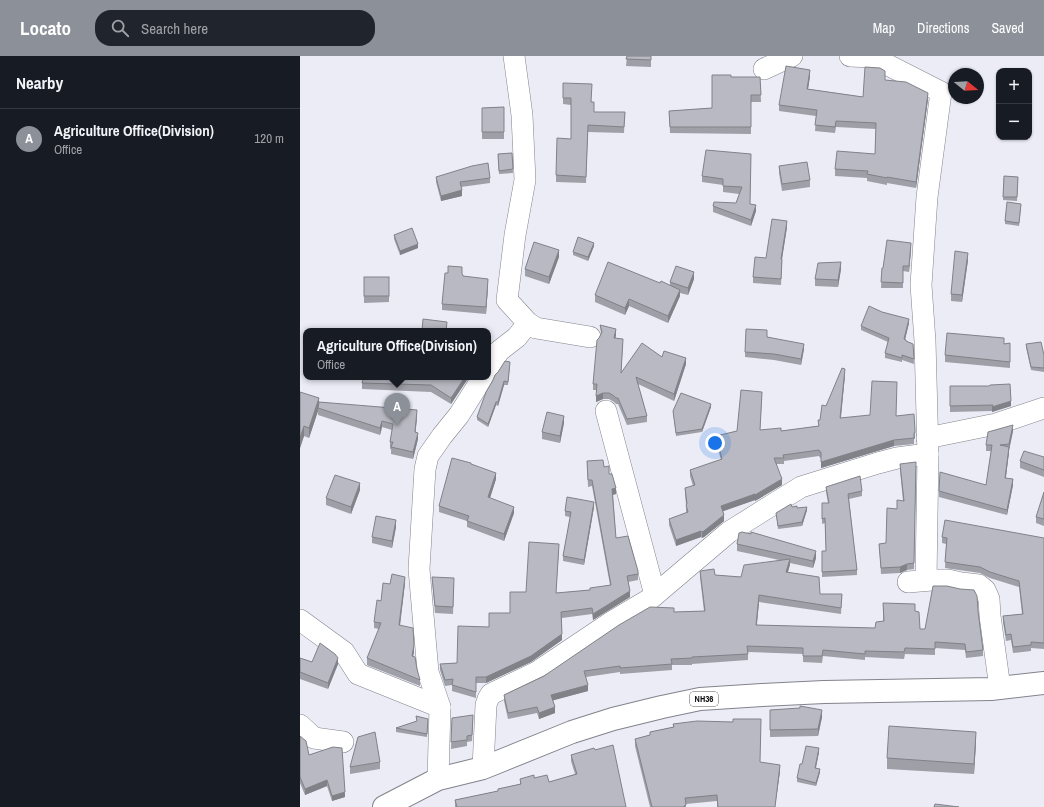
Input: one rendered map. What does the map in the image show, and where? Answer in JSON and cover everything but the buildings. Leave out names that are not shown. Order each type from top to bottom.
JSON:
[{"type":"highway","name":"NH36","points":[[384,807],[438,779],[484,768],[572,732],[612,719],[700,699],[824,692],[1000,688],[1044,683]]},
{"type":"street","points":[[514,56],[522,115],[525,180],[507,300],[528,323],[536,328],[590,337]]},
{"type":"street","points":[[764,69],[792,56]]},
{"type":"street","points":[[850,56],[872,57],[941,92],[926,197],[921,285],[927,446],[917,581],[948,580],[979,585],[985,590],[989,599],[1000,688]]},
{"type":"street","points":[[491,364],[499,351],[517,337],[528,323]]},
{"type":"street","points":[[438,779],[440,707],[428,672],[419,568],[425,469],[428,456],[459,415],[481,380]]},
{"type":"street","points":[[484,768],[486,705],[491,694],[537,672],[613,621],[650,599],[729,532],[772,504],[801,487],[897,458],[927,446],[1044,408]]},
{"type":"street","points":[[606,411],[655,595]]},
{"type":"street","points":[[300,620],[344,652],[358,674],[440,707]]},
{"type":"street","points":[[300,725],[314,738],[343,742]]},
{"type":"place","name":"Agriculture Office(Division)","points":[[397,426]]}]
